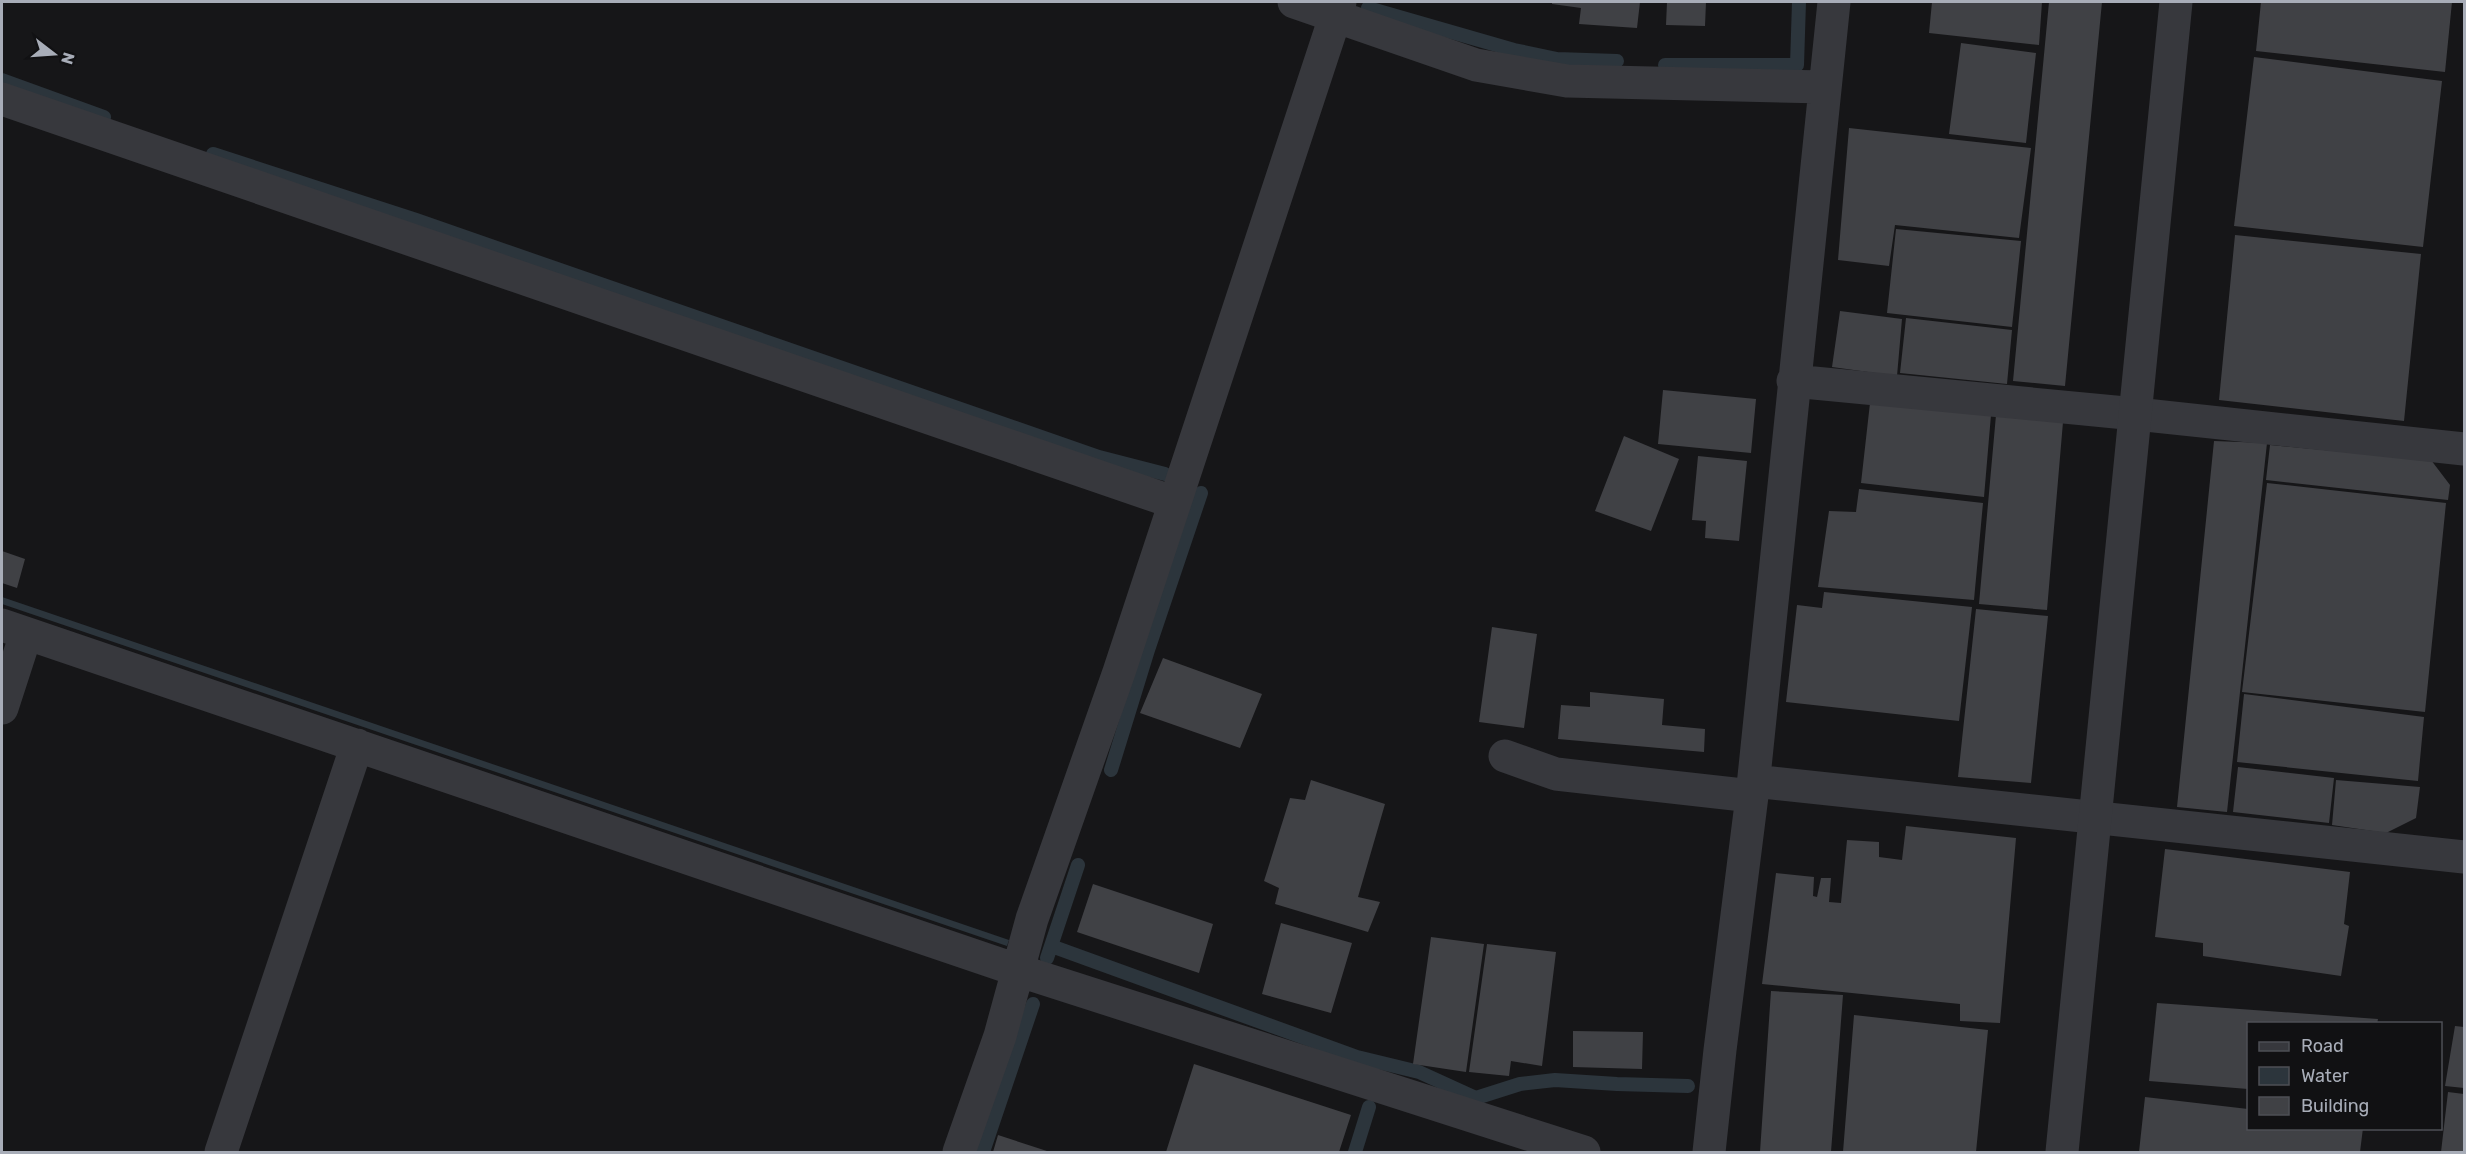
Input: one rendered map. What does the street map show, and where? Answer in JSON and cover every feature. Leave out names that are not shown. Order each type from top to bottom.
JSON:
[{"type":"street","points":[[1294,2],[1338,8],[1476,65],[1567,81],[1825,87]]},
{"type":"street","points":[[1709,1152],[1753,788],[1793,381],[1834,2]]},
{"type":"street","points":[[2062,1152],[2176,2]]},
{"type":"street","points":[[959,1152],[1000,1036],[1032,919],[1119,672],[1173,502],[1197,436],[1338,8]]},
{"type":"street","points":[[2,99],[1173,502]]},
{"type":"street","points":[[1793,381],[2464,449]]},
{"type":"street","points":[[2,708],[14,630],[1017,970],[1584,1152]]},
{"type":"street","points":[[221,1152],[357,745]]},
{"type":"street","points":[[1505,756],[1556,774],[1753,788],[2095,818],[2464,857]]},
{"type":"water","points":[[2,597],[1009,940],[1007,946],[2,604]]},
{"type":"building","points":[[1552,2],[1640,2],[1637,28],[1579,24],[1581,8],[1552,4]]},
{"type":"building","points":[[1667,2],[1706,2],[1705,26],[1666,25]]},
{"type":"building","points":[[1932,2],[2042,2],[2039,45],[1929,33]]},
{"type":"building","points":[[2049,2],[2102,2],[2065,386],[2013,381]]},
{"type":"building","points":[[2261,2],[2452,2],[2445,72],[2256,51]]},
{"type":"building","points":[[1961,43],[2036,53],[2026,143],[1949,134]]},
{"type":"building","points":[[2254,57],[2442,81],[2423,247],[2234,226]]},
{"type":"building","points":[[1849,128],[2031,148],[2019,238],[1895,225],[1889,266],[1838,260]]},
{"type":"building","points":[[1896,229],[2021,241],[2012,327],[1887,313]]},
{"type":"building","points":[[2235,235],[2421,254],[2404,421],[2219,400]]},
{"type":"building","points":[[1840,311],[1902,319],[1897,376],[1832,367]]},
{"type":"building","points":[[1906,318],[2012,330],[2007,384],[1900,373]]},
{"type":"building","points":[[1663,390],[1756,399],[1751,453],[1658,444]]},
{"type":"building","points":[[1870,403],[1991,415],[1984,497],[1861,483]]},
{"type":"building","points":[[1996,415],[2063,422],[2047,610],[1979,604]]},
{"type":"building","points":[[1624,436],[1679,459],[1651,531],[1595,511]]},
{"type":"building","points":[[2214,441],[2267,443],[2227,812],[2177,807]]},
{"type":"building","points":[[2270,445],[2431,460],[2450,485],[2448,500],[2266,480]]},
{"type":"building","points":[[1698,456],[1747,461],[1739,541],[1705,538],[1706,521],[1692,520]]},
{"type":"building","points":[[2267,483],[2446,503],[2425,712],[2242,692]]},
{"type":"building","points":[[1859,489],[1983,503],[1974,600],[1818,587],[1829,511],[1856,512]]},
{"type":"building","points":[[2,551],[25,559],[17,588],[2,583]]},
{"type":"building","points":[[1824,592],[1972,607],[1959,721],[1786,702],[1797,605],[1822,608]]},
{"type":"building","points":[[1976,609],[2048,616],[2031,783],[1958,777]]},
{"type":"building","points":[[1492,627],[1537,634],[1524,728],[1479,722]]},
{"type":"building","points":[[1163,658],[1262,694],[1240,748],[1140,713]]},
{"type":"building","points":[[1590,692],[1664,699],[1662,725],[1705,729],[1704,752],[1558,739],[1561,705],[1590,707]]},
{"type":"building","points":[[2244,694],[2424,717],[2418,781],[2237,762]]},
{"type":"building","points":[[2238,767],[2334,778],[2329,823],[2233,812]]},
{"type":"building","points":[[1311,780],[1385,804],[1358,897],[1380,902],[1368,932],[1275,904],[1279,888],[1264,881],[1290,798],[1305,800]]},
{"type":"building","points":[[2336,780],[2420,787],[2416,818],[2386,833],[2332,825]]},
{"type":"building","points":[[1906,826],[2016,838],[2000,1023],[1960,1021],[1960,1004],[1762,984],[1776,873],[1814,877],[1813,896],[1817,897],[1821,878],[1831,878],[1829,902],[1841,903],[1847,840],[1879,842],[1879,857],[1902,860]]},
{"type":"building","points":[[2165,849],[2350,872],[2344,924],[2349,926],[2341,976],[2203,956],[2203,943],[2155,937]]},
{"type":"building","points":[[1093,884],[1213,924],[1199,973],[1077,932]]},
{"type":"building","points":[[1281,923],[1352,943],[1331,1013],[1262,994]]},
{"type":"building","points":[[1431,937],[1484,944],[1466,1072],[1413,1064]]},
{"type":"building","points":[[1487,944],[1556,952],[1542,1066],[1511,1061],[1509,1076],[1469,1072]]},
{"type":"building","points":[[1771,991],[1843,995],[1831,1152],[1760,1152]]},
{"type":"building","points":[[2157,1003],[2378,1019],[2377,1022],[2247,1022],[2247,1089],[2149,1081]]},
{"type":"building","points":[[1854,1015],[1988,1030],[1976,1152],[1843,1152]]},
{"type":"building","points":[[2455,1026],[2464,1027],[2464,1088],[2445,1086]]},
{"type":"building","points":[[1573,1031],[1643,1032],[1642,1069],[1573,1067]]},
{"type":"building","points":[[1194,1064],[1351,1115],[1339,1152],[1166,1152]]},
{"type":"building","points":[[2448,1092],[2464,1094],[2464,1152],[2441,1152]]},
{"type":"building","points":[[2145,1097],[2247,1109],[2247,1130],[2363,1130],[2360,1152],[2139,1152]]},
{"type":"building","points":[[998,1135],[1050,1152],[993,1152]]},
{"type":"waterway","points":[[1665,65],[1797,65],[1799,2]]},
{"type":"waterway","points":[[1368,8],[1514,50],[1557,59],[1617,61]]},
{"type":"waterway","points":[[2,80],[104,117]]},
{"type":"waterway","points":[[213,154],[416,220],[1099,457],[1165,474]]},
{"type":"waterway","points":[[1111,770],[1148,650],[1201,493]]},
{"type":"waterway","points":[[1047,958],[1078,865]]},
{"type":"waterway","points":[[1054,947],[1357,1057],[1419,1072],[1476,1098],[1520,1084],[1555,1080],[1688,1086]]},
{"type":"waterway","points":[[983,1152],[1033,1004]]},
{"type":"waterway","points":[[1355,1152],[1369,1107]]}]
